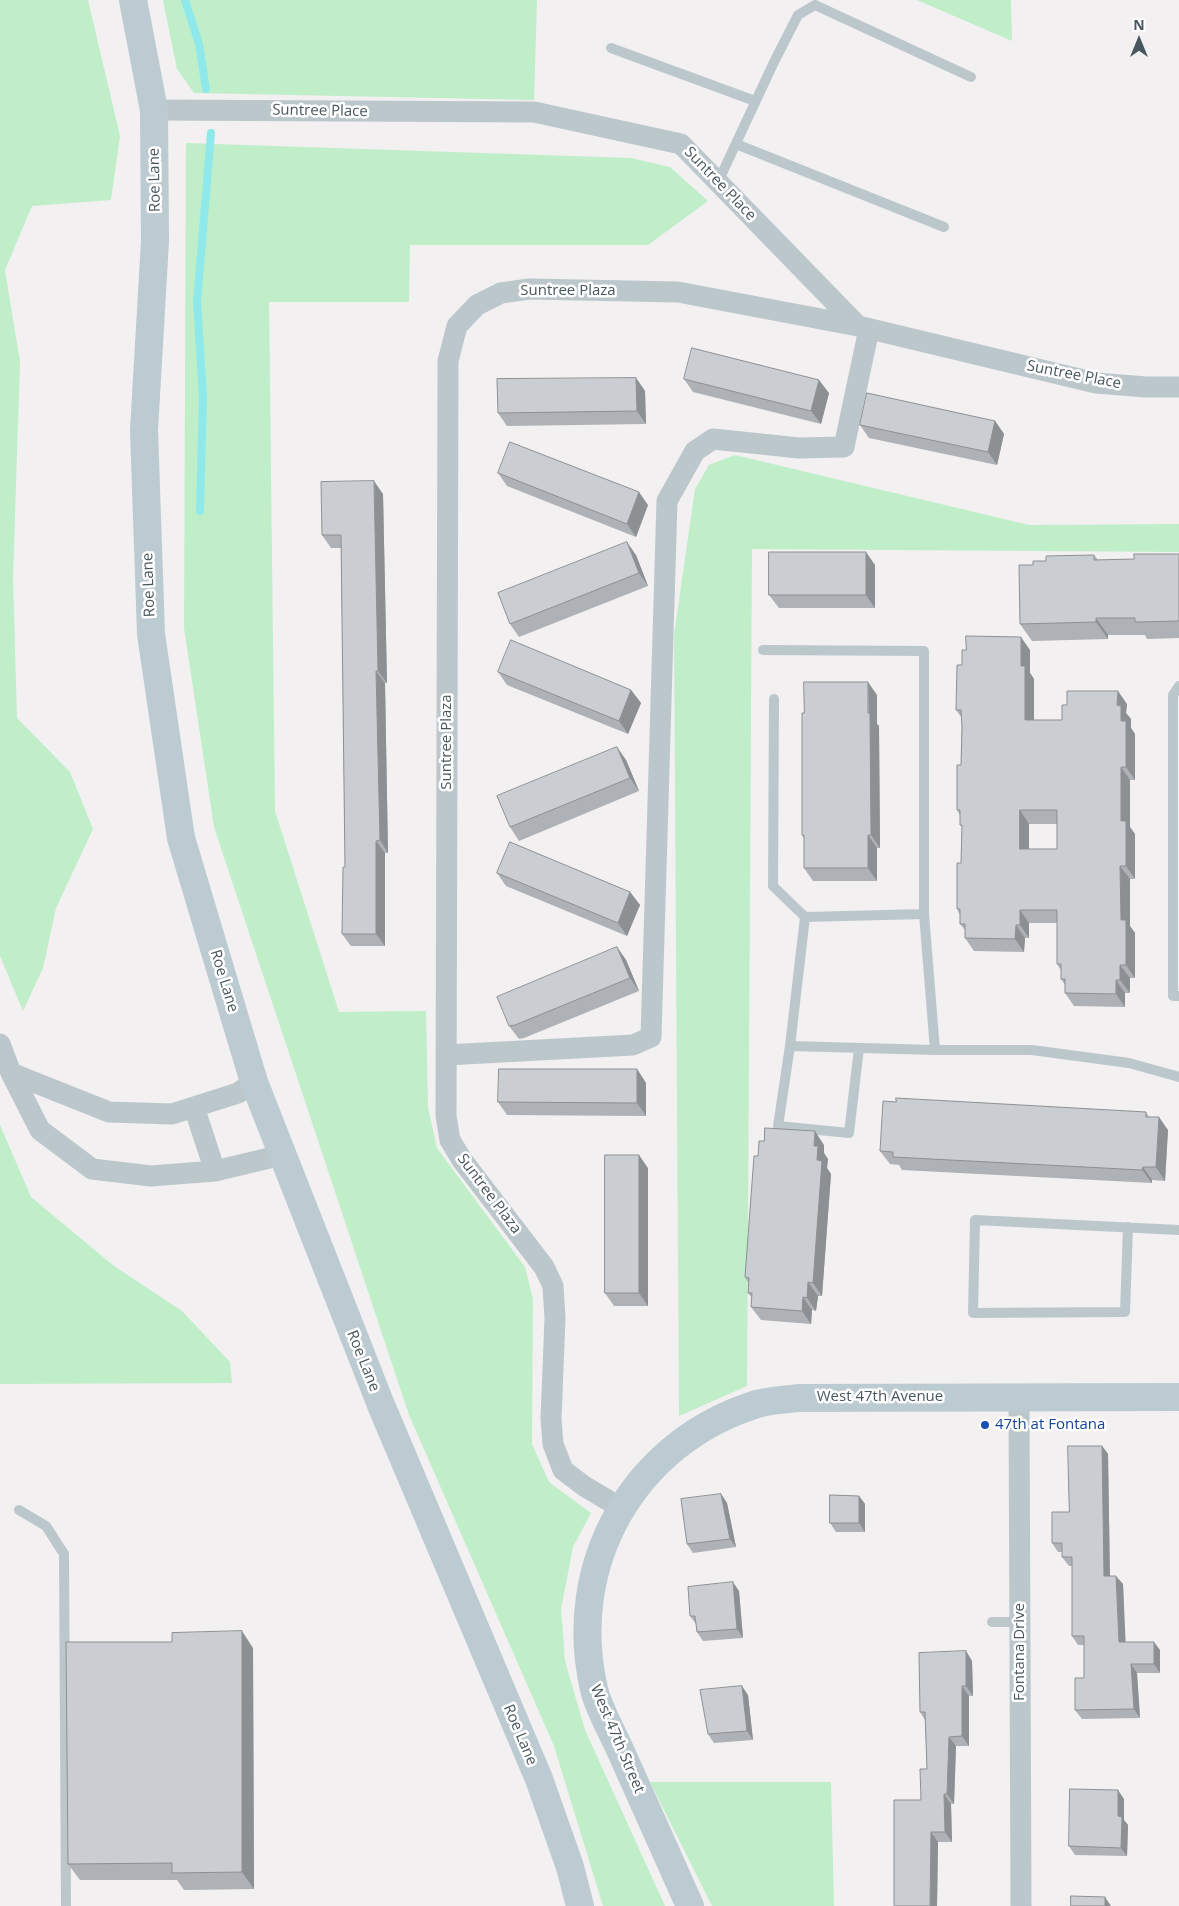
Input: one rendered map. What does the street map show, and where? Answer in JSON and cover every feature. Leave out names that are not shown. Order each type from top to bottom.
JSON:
[{"type":"street","name":"Roe Lane","points":[[133,0],[154,110],[156,241],[144,430],[151,634],[181,838],[254,1082],[381,1405],[539,1779],[570,1867],[580,1906]]},
{"type":"street","name":"Suntree Place","points":[[154,110],[534,112],[681,144],[863,327],[1096,383],[1146,387],[1179,387]]},
{"type":"street","name":"Suntree Plaza","points":[[621,1508],[584,1486],[564,1470],[554,1444],[551,1419],[555,1318],[553,1286],[544,1267],[462,1160],[450,1140],[446,1116],[448,361],[457,326],[477,305],[501,293],[529,289],[678,292],[863,327]]},
{"type":"street","points":[[446,1055],[633,1045],[651,1037],[667,501],[695,451],[713,439],[799,448],[844,447],[863,327]]},
{"type":"street","points":[[0,1044],[11,1073],[40,1130],[92,1169],[151,1176],[215,1171],[282,1155]]},
{"type":"street","points":[[11,1073],[109,1112],[172,1114],[238,1093],[254,1082]]},
{"type":"street","points":[[194,1107],[215,1171]]},
{"type":"street","name":"West 47th Avenue","points":[[621,1508],[643,1478],[664,1455],[691,1435],[723,1417],[758,1404],[808,1398],[1179,1397]]},
{"type":"street","name":"Fontana Drive","points":[[1019,1398],[1021,1906]]},
{"type":"street","name":"West 47th Street","points":[[621,1508],[603,1543],[592,1583],[587,1614],[590,1669],[594,1691],[690,1906]]},
{"type":"lane","points":[[718,182],[755,101],[798,15],[815,5],[970,77]]},
{"type":"lane","points":[[611,48],[755,101]]},
{"type":"lane","points":[[736,144],[944,227]]},
{"type":"lane","points":[[764,650],[924,651],[924,914],[935,1050]]},
{"type":"lane","points":[[1179,686],[1173,694],[1176,718],[1173,996],[1179,996]]},
{"type":"lane","points":[[774,699],[772,886],[805,917],[924,914]]},
{"type":"lane","points":[[805,917],[790,1046],[778,1126],[849,1133],[859,1048]]},
{"type":"lane","points":[[790,1046],[935,1050],[1032,1050],[1129,1063],[1179,1077]]},
{"type":"lane","points":[[1128,1227],[1125,1312],[973,1313],[975,1220],[1128,1227],[1179,1230]]},
{"type":"lane","points":[[19,1510],[46,1526],[64,1554],[66,1906]]},
{"type":"lane","points":[[992,1622],[1020,1622]]},
{"type":"green space","points":[[0,0],[88,0],[120,136],[111,200],[32,206],[5,270],[20,362],[13,578],[17,718],[70,772],[93,829],[56,908],[43,968],[23,1011],[0,956]]},
{"type":"green space","points":[[163,0],[537,0],[534,100],[194,93],[177,69]]},
{"type":"green space","points":[[917,0],[1011,0],[1012,41]]},
{"type":"green space","points":[[186,143],[631,158],[670,167],[708,201],[648,245],[410,245],[409,302],[269,302],[275,811],[339,1012],[426,1011],[428,1107],[437,1148],[525,1267],[533,1299],[532,1444],[549,1482],[591,1513],[573,1547],[561,1609],[565,1661],[585,1730],[665,1906],[603,1906],[554,1746],[409,1415],[214,827],[184,628]]},
{"type":"green space","points":[[735,455],[1029,525],[1179,524],[1179,552],[752,549],[747,1386],[679,1416],[674,635],[695,489],[709,465]]},
{"type":"green space","points":[[0,1125],[31,1197],[114,1266],[182,1311],[230,1362],[232,1383],[0,1384]]},
{"type":"green space","points":[[650,1782],[831,1782],[834,1906],[712,1906]]},
{"type":"building","points":[[692,348],[819,380],[811,411],[684,379]]},
{"type":"building","points":[[636,378],[637,411],[498,413],[497,379]]},
{"type":"building","points":[[867,393],[995,421],[988,452],[860,425]]},
{"type":"building","points":[[510,442],[639,492],[627,524],[498,473]]},
{"type":"building","points":[[374,481],[380,840],[376,841],[376,934],[342,934],[343,867],[345,867],[341,535],[322,535],[321,482]]},
{"type":"building","points":[[627,542],[639,573],[510,624],[498,593]]},
{"type":"building","points":[[769,552],[866,552],[866,595],[769,595]]},
{"type":"building","points":[[1134,554],[1179,554],[1179,621],[1135,622],[1135,618],[1096,618],[1096,622],[1020,624],[1019,565],[1033,565],[1033,561],[1046,561],[1046,556],[1094,555],[1094,560],[1134,559]]},
{"type":"building","points":[[966,636],[1021,637],[1021,666],[1025,666],[1025,720],[1062,720],[1062,705],[1067,705],[1067,691],[1118,691],[1117,705],[1121,706],[1121,721],[1126,721],[1126,767],[1121,767],[1121,821],[1126,821],[1126,866],[1120,866],[1121,920],[1126,920],[1126,965],[1120,965],[1120,980],[1116,980],[1116,994],[1065,993],[1065,979],[1061,979],[1061,964],[1057,964],[1057,910],[1020,910],[1020,925],[1016,925],[1015,939],[965,938],[965,924],[960,924],[960,909],[957,909],[957,863],[961,863],[962,825],[960,825],[960,810],[957,810],[957,765],[961,765],[962,727],[961,710],[956,710],[957,665],[962,665],[962,650],[966,650]],"holes":[[[1020,810],[1057,810],[1057,849],[1020,849]]]},
{"type":"building","points":[[511,640],[631,690],[619,721],[498,672]]},
{"type":"building","points":[[804,682],[868,682],[871,835],[868,835],[868,868],[804,868],[804,835],[802,835],[802,713],[804,713]]},
{"type":"building","points":[[617,747],[630,778],[510,827],[497,796]]},
{"type":"building","points":[[510,842],[630,892],[618,923],[497,873]]},
{"type":"building","points":[[617,947],[630,978],[509,1026],[497,997]]},
{"type":"building","points":[[499,1069],[637,1069],[637,1103],[498,1102]]},
{"type":"building","points":[[896,1098],[1146,1112],[1146,1117],[1159,1117],[1156,1167],[1143,1167],[1142,1170],[893,1157],[893,1152],[880,1151],[883,1101],[896,1102]]},
{"type":"building","points":[[765,1128],[815,1131],[814,1146],[818,1146],[817,1160],[822,1161],[813,1283],[808,1282],[807,1298],[803,1297],[802,1311],[751,1307],[752,1293],[748,1293],[749,1278],[745,1277],[754,1156],[758,1156],[759,1141],[764,1141]]},
{"type":"building","points":[[605,1155],[639,1155],[639,1293],[605,1293]]},
{"type":"building","points":[[1068,1446],[1102,1446],[1104,1576],[1116,1576],[1119,1642],[1154,1642],[1154,1664],[1131,1664],[1134,1709],[1075,1710],[1075,1678],[1084,1678],[1084,1636],[1072,1636],[1072,1557],[1062,1557],[1062,1543],[1052,1543],[1052,1512],[1069,1512]]},
{"type":"building","points":[[721,1494],[730,1539],[687,1544],[681,1499]]},
{"type":"building","points":[[830,1495],[859,1496],[859,1523],[830,1523]]},
{"type":"building","points":[[733,1582],[737,1629],[697,1632],[695,1616],[690,1616],[688,1587]]},
{"type":"building","points":[[242,1631],[242,1872],[172,1873],[172,1863],[68,1864],[66,1642],[172,1642],[172,1633]]},
{"type":"building","points":[[966,1651],[966,1686],[962,1686],[962,1736],[949,1737],[947,1794],[944,1794],[945,1832],[931,1832],[930,1906],[894,1906],[894,1800],[921,1800],[920,1769],[927,1769],[925,1712],[920,1712],[919,1653]]},
{"type":"building","points":[[742,1686],[747,1731],[708,1734],[700,1690]]},
{"type":"building","points":[[1070,1789],[1118,1790],[1118,1816],[1122,1817],[1121,1848],[1069,1846]]},
{"type":"building","points":[[1071,1896],[1105,1897],[1105,1906],[1071,1906]]},
{"type":"waterway","points":[[185,0],[199,44],[206,89]]},
{"type":"waterway","points":[[200,511],[203,396],[197,302],[211,133]]},
{"type":"place","name":"47th at Fontana","points":[[985,1425]]}]
